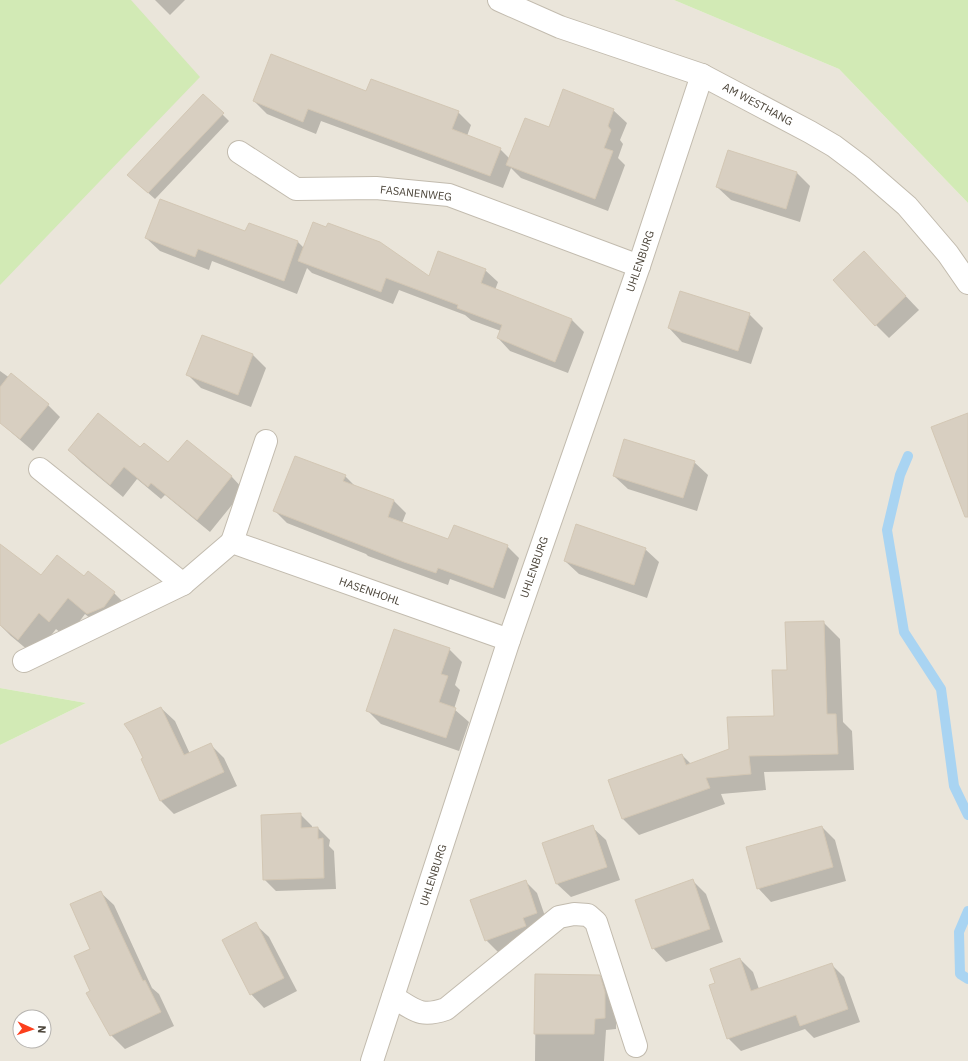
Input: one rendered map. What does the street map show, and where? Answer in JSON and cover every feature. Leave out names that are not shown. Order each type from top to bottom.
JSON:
[{"type":"street","name":"AM WESTHANG","points":[[499,0],[560,27],[702,75],[834,146],[862,167],[907,206],[948,254],[968,283]]},
{"type":"street","name":"UHLENBURG","points":[[372,1061],[509,640],[639,266],[702,75]]},
{"type":"street","name":"FASANENWEG","points":[[239,152],[296,189],[376,188],[450,195],[639,266]]},
{"type":"street","points":[[24,661],[183,584],[232,542],[266,441]]},
{"type":"street","points":[[40,469],[183,584]]},
{"type":"street","name":"HASENHOHL","points":[[232,542],[509,640]]},
{"type":"street","points":[[393,997],[419,1012],[432,1014],[446,1009],[559,917],[574,914],[588,915],[596,922],[636,1046]]},
{"type":"shaded area","points":[[0,0],[674,0],[839,69],[968,203],[968,1061],[0,1061],[0,745],[86,703],[0,688]]},
{"type":"green space","points":[[0,0],[131,0],[200,77],[0,285]]},
{"type":"green space","points":[[674,0],[968,0],[968,203],[839,69]]},
{"type":"green space","points":[[0,688],[86,703],[0,745]]},
{"type":"building","points":[[271,54],[366,91],[371,79],[459,111],[452,129],[501,148],[490,176],[308,109],[303,122],[253,101]]},
{"type":"building","points":[[563,89],[614,109],[608,126],[611,130],[604,148],[613,151],[595,199],[506,165],[525,118],[549,127]]},
{"type":"building","points":[[203,94],[224,113],[148,193],[127,175]]},
{"type":"building","points":[[728,150],[797,172],[786,209],[716,187]]},
{"type":"building","points":[[160,199],[245,231],[249,223],[298,241],[284,281],[198,249],[195,257],[145,238]]},
{"type":"building","points":[[313,222],[326,227],[328,223],[380,242],[429,276],[438,251],[486,269],[481,283],[572,319],[555,362],[497,338],[502,325],[457,308],[458,305],[386,278],[381,292],[298,261]]},
{"type":"building","points":[[864,251],[906,296],[875,326],[833,280]]},
{"type":"building","points":[[680,291],[750,313],[738,351],[668,328]]},
{"type":"building","points":[[202,335],[253,354],[238,395],[186,375]]},
{"type":"building","points":[[11,373],[49,404],[20,439],[0,423],[0,387]]},
{"type":"building","points":[[98,413],[140,447],[144,443],[168,462],[187,440],[232,476],[197,520],[151,483],[148,487],[124,467],[110,485],[68,450]]},
{"type":"building","points":[[968,413],[968,517],[965,517],[931,427]]},
{"type":"building","points":[[624,439],[695,461],[683,498],[613,476]]},
{"type":"building","points":[[295,456],[346,475],[343,481],[394,500],[388,517],[448,539],[454,525],[508,545],[493,588],[438,568],[436,573],[404,562],[273,511]]},
{"type":"building","points":[[576,524],[646,548],[634,585],[564,561]]},
{"type":"building","points":[[0,544],[41,575],[57,555],[84,576],[88,571],[115,592],[104,607],[87,614],[68,598],[49,622],[39,613],[18,640],[0,625]]},
{"type":"building","points":[[824,621],[827,714],[836,714],[838,754],[749,756],[751,774],[706,778],[710,788],[622,819],[608,780],[682,754],[686,765],[729,749],[727,717],[774,716],[772,670],[787,670],[785,622]]},
{"type":"building","points":[[394,629],[450,648],[441,674],[448,676],[439,702],[456,708],[446,738],[366,711]]},
{"type":"building","points":[[161,707],[184,755],[211,743],[224,772],[160,801],[141,759],[143,758],[132,735],[124,724]]},
{"type":"building","points":[[301,813],[301,828],[318,827],[318,839],[323,838],[324,878],[263,880],[261,815]]},
{"type":"building","points":[[593,825],[607,867],[556,884],[542,843]]},
{"type":"building","points":[[822,826],[833,867],[757,889],[746,847]]},
{"type":"building","points":[[693,879],[710,929],[652,949],[635,900]]},
{"type":"building","points":[[526,880],[537,913],[523,918],[526,926],[485,941],[470,900]]},
{"type":"building","points":[[101,891],[143,981],[145,980],[161,1012],[110,1036],[86,993],[90,991],[74,956],[90,949],[70,904]]},
{"type":"building","points":[[256,922],[284,978],[250,995],[222,940]]},
{"type":"building","points":[[740,958],[751,991],[832,963],[848,1009],[800,1026],[796,1015],[727,1039],[709,985],[715,983],[710,969]]},
{"type":"building","points":[[535,974],[600,975],[605,992],[605,1018],[595,1019],[594,1034],[534,1034]]},
{"type":"waterway","points":[[908,456],[900,475],[887,530],[904,632],[941,689],[954,786],[968,815]]},
{"type":"waterway","points":[[968,911],[959,932],[960,974],[968,979]]}]
